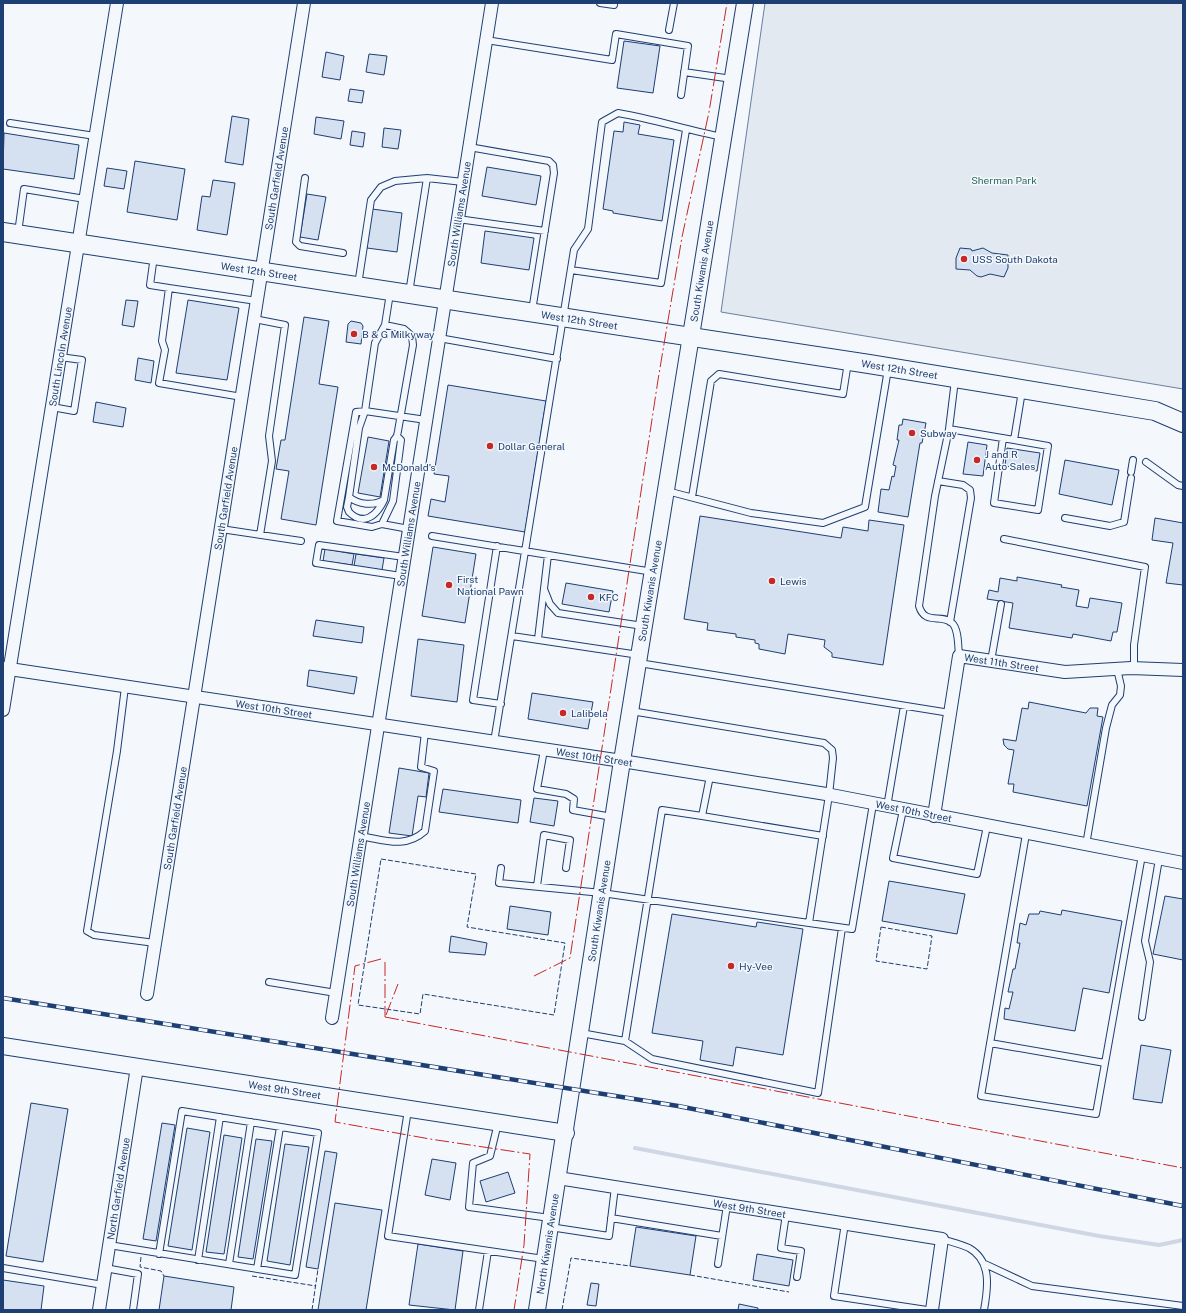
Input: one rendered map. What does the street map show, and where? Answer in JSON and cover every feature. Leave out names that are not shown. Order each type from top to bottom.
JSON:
[{"type":"main road","name":"South Kiwanis Avenue","points":[[558,1178],[638,659],[745,3]]},
{"type":"main road","name":"West 12th Street","points":[[10,233],[888,367],[1155,411],[1183,409]]},
{"type":"main road","name":"West 12th Street","points":[[1155,411],[1183,423]]},
{"type":"main road","name":"West 9th Street","points":[[3,1046],[566,1133]]},
{"type":"main road","name":"North Kiwanis Avenue","points":[[538,1310],[558,1178]]},
{"type":"street","name":"South Lincoln Avenue","points":[[3,710],[6,669],[52,407],[116,3]]},
{"type":"street","name":"South Garfield Avenue","points":[[147,994],[304,3]]},
{"type":"street","name":"South Williams Avenue","points":[[332,1018],[492,3]]},
{"type":"street","name":"West 11th Street","points":[[934,816],[959,656],[1065,672],[1134,668],[1183,670]]},
{"type":"street","name":"West 10th Street","points":[[6,669],[622,761],[829,795],[1026,834],[1183,862]]},
{"type":"street","name":"North Garfield Avenue","points":[[99,1310],[137,1066]]},
{"type":"street","name":"West 9th Street","points":[[558,1178],[942,1239]]},
{"type":"street","points":[[932,1310],[942,1239]]},
{"type":"lane","points":[[600,3],[614,5],[614,3]]},
{"type":"lane","points":[[669,30],[674,3]]},
{"type":"lane","points":[[486,40],[612,60],[616,34],[688,46],[680,95]]},
{"type":"lane","points":[[684,72],[732,79]]},
{"type":"lane","points":[[494,742],[574,250],[588,229],[602,122],[618,113],[651,119],[686,130],[723,137]]},
{"type":"lane","points":[[10,123],[95,136]]},
{"type":"lane","points":[[571,270],[661,283],[686,130]]},
{"type":"lane","points":[[469,148],[549,161],[553,165],[554,173],[532,313]]},
{"type":"lane","points":[[305,178],[296,242],[300,246],[343,253]]},
{"type":"lane","points":[[409,294],[427,178]]},
{"type":"lane","points":[[358,286],[371,200],[381,187],[394,181],[427,178],[463,182]]},
{"type":"lane","points":[[10,233],[24,189],[85,199]]},
{"type":"lane","points":[[458,219],[545,231]]},
{"type":"lane","points":[[154,255],[150,285],[257,301]]},
{"type":"lane","points":[[169,288],[162,341],[165,350],[159,383],[242,397]]},
{"type":"lane","points":[[390,291],[385,325],[375,343],[366,411],[359,428],[347,507],[349,512],[360,519],[373,517],[380,510],[384,500],[394,440],[398,436]]},
{"type":"lane","points":[[254,319],[285,325],[269,436],[272,461],[260,535]]},
{"type":"lane","points":[[382,524],[393,501],[401,440],[398,436],[400,416],[413,345],[412,336],[404,329],[385,325]]},
{"type":"lane","points":[[439,338],[556,359]]},
{"type":"lane","points":[[52,407],[74,411],[82,360],[60,357]]},
{"type":"lane","points":[[692,497],[711,382],[719,374],[843,394],[849,361]]},
{"type":"lane","points":[[666,490],[751,513],[823,523],[865,506],[888,367]]},
{"type":"lane","points":[[956,378],[949,429],[938,481],[919,606],[921,613],[926,617],[950,622],[955,628],[959,656]]},
{"type":"lane","points":[[1014,440],[1022,389]]},
{"type":"lane","points":[[408,529],[382,524],[372,527],[337,521],[356,412],[366,411],[426,420]]},
{"type":"lane","points":[[949,429],[1003,438],[1048,446],[1038,510],[994,503],[1003,438]]},
{"type":"lane","points":[[1066,518],[1110,526],[1124,522],[1133,460]]},
{"type":"lane","points":[[1146,462],[1178,485],[1183,486]]},
{"type":"lane","points":[[938,481],[964,485],[970,490],[971,498],[950,622]]},
{"type":"lane","points":[[349,496],[355,502],[369,504],[377,504],[384,500]]},
{"type":"lane","points":[[221,529],[302,541]]},
{"type":"lane","points":[[432,536],[653,572]]},
{"type":"lane","points":[[1004,539],[1145,567],[1134,645],[1134,668]]},
{"type":"lane","points":[[401,576],[316,564],[318,545],[404,557]]},
{"type":"lane","points":[[497,546],[473,700],[501,704]]},
{"type":"lane","points":[[538,639],[548,555]]},
{"type":"lane","points":[[544,589],[550,604],[558,613],[644,626]]},
{"type":"lane","points":[[992,661],[1001,604]]},
{"type":"lane","points":[[512,636],[538,639],[638,659],[950,713]]},
{"type":"lane","points":[[1086,845],[1106,728],[1112,705],[1120,695],[1121,686],[1117,669]]},
{"type":"lane","points":[[125,687],[117,751],[87,931],[94,935],[155,943]]},
{"type":"lane","points":[[887,807],[904,706]]},
{"type":"lane","points":[[630,711],[824,743],[832,750],[833,758],[829,795],[809,923]]},
{"type":"lane","points":[[360,836],[403,843],[411,841],[425,831],[434,771],[420,767],[425,732]]},
{"type":"lane","points":[[544,750],[537,789],[566,794],[574,799],[573,810],[614,817]]},
{"type":"lane","points":[[702,816],[710,776]]},
{"type":"lane","points":[[501,868],[499,883],[649,899],[852,929],[873,804]]},
{"type":"lane","points":[[625,1041],[649,899],[662,810],[823,836]]},
{"type":"lane","points":[[903,810],[893,858],[977,874],[987,826]]},
{"type":"lane","points":[[1026,834],[981,1096],[1096,1114],[1142,855]]},
{"type":"lane","points":[[536,886],[544,836],[570,840],[566,868]]},
{"type":"lane","points":[[1142,1017],[1150,962],[1145,941],[1162,859]]},
{"type":"lane","points":[[581,1033],[625,1041],[652,1059],[818,1093],[842,928]]},
{"type":"lane","points":[[269,982],[336,992]]},
{"type":"lane","points":[[990,1043],[1105,1063]]},
{"type":"lane","points":[[408,1108],[388,1236],[545,1260]]},
{"type":"lane","points":[[109,1245],[159,1254],[296,1275],[318,1132],[182,1111],[159,1254]]},
{"type":"lane","points":[[198,1260],[220,1117]]},
{"type":"lane","points":[[229,1264],[251,1122]]},
{"type":"lane","points":[[498,1123],[490,1156],[474,1164],[469,1207],[551,1222],[609,1236],[615,1187]]},
{"type":"lane","points":[[257,1269],[280,1126]]},
{"type":"lane","points":[[718,1264],[727,1205]]},
{"type":"lane","points":[[786,1214],[781,1248],[801,1251],[797,1277]]},
{"type":"lane","points":[[611,1218],[722,1236]]},
{"type":"lane","points":[[845,1223],[834,1296],[927,1310]]},
{"type":"lane","points":[[942,1239],[970,1248],[985,1264],[1032,1286],[1183,1306]]},
{"type":"lane","points":[[479,1310],[488,1251]]},
{"type":"lane","points":[[984,1310],[988,1289],[985,1264]]},
{"type":"lane","points":[[3,1268],[103,1284]]},
{"type":"lane","points":[[105,1268],[138,1274],[133,1310]]},
{"type":"green space","name":"Sherman Park","points":[[765,3],[1183,3],[1183,389],[721,312]]},
{"type":"building","points":[[624,41],[660,46],[653,93],[617,88]]},
{"type":"building","points":[[326,52],[344,56],[340,80],[322,77]]},
{"type":"building","points":[[369,54],[387,56],[384,75],[366,72]]},
{"type":"building","points":[[350,89],[364,91],[362,103],[348,101]]},
{"type":"building","points":[[232,116],[249,119],[243,165],[225,162]]},
{"type":"building","points":[[316,117],[344,121],[341,139],[314,134]]},
{"type":"building","points":[[624,122],[640,125],[638,134],[674,140],[662,221],[613,213],[613,211],[603,209],[614,131],[623,132]]},
{"type":"building","points":[[384,128],[401,130],[398,149],[382,147]]},
{"type":"building","points":[[352,131],[365,133],[363,147],[350,145]]},
{"type":"building","points":[[4,133],[79,145],[74,179],[3,169]]},
{"type":"building","points":[[135,161],[185,169],[177,220],[127,212]]},
{"type":"building","points":[[487,167],[541,176],[536,205],[482,196]]},
{"type":"building","points":[[107,168],[127,171],[124,189],[104,186]]},
{"type":"building","points":[[213,180],[235,183],[227,235],[197,230],[202,196],[210,197]]},
{"type":"building","points":[[307,194],[326,197],[318,240],[300,237]]},
{"type":"building","points":[[372,209],[402,213],[397,252],[367,248]]},
{"type":"building","points":[[485,231],[534,238],[529,270],[481,263]]},
{"type":"building","points":[[960,248],[971,249],[972,251],[983,248],[992,253],[1008,255],[1008,268],[1004,277],[990,274],[981,277],[977,276],[970,270],[956,269],[956,258]]},
{"type":"building","points":[[126,300],[138,301],[134,327],[122,325]]},
{"type":"building","points":[[188,300],[239,308],[227,380],[176,373]]},
{"type":"building","points":[[304,317],[329,321],[319,384],[338,387],[316,525],[281,519],[289,471],[276,469],[281,440],[285,440]]},
{"type":"building","name":"B & G Milkyway","points":[[351,321],[361,323],[363,326],[361,344],[346,342],[348,324]]},
{"type":"building","points":[[138,358],[154,361],[151,383],[135,380]]},
{"type":"building","points":[[448,385],[546,401],[525,532],[428,516],[431,499],[445,502],[449,476],[434,474]]},
{"type":"building","points":[[96,402],[126,408],[123,427],[93,422]]},
{"type":"building","points":[[903,419],[926,423],[922,443],[920,443],[908,517],[878,512],[881,489],[889,490],[892,476],[894,477],[896,466],[893,465],[899,440],[897,440],[899,425],[902,425]]},
{"type":"building","name":"McDonald's","points":[[368,437],[389,441],[380,497],[358,493]]},
{"type":"building","points":[[968,442],[987,445],[983,476],[963,474]]},
{"type":"building","points":[[1007,448],[1040,453],[1037,471],[1005,466]]},
{"type":"building","points":[[1065,460],[1119,470],[1112,505],[1059,494]]},
{"type":"building","points":[[700,516],[841,538],[843,527],[868,531],[869,520],[904,525],[883,665],[832,657],[832,653],[824,647],[825,640],[788,634],[785,654],[759,649],[759,644],[755,643],[755,640],[736,637],[736,634],[707,630],[708,623],[684,619]]},
{"type":"building","points":[[1155,518],[1183,523],[1183,585],[1166,583],[1173,543],[1152,540]]},
{"type":"building","name":"First National Pawn","points":[[433,547],[476,554],[465,623],[422,616]]},
{"type":"building","points":[[325,549],[354,554],[352,565],[323,561]]},
{"type":"building","points":[[356,554],[384,558],[382,570],[354,566]]},
{"type":"building","points":[[1017,577],[1062,585],[1061,587],[1079,590],[1076,606],[1088,608],[1090,598],[1122,603],[1117,632],[1113,632],[1111,641],[1073,634],[1072,638],[1009,628],[1013,603],[987,599],[989,590],[998,592],[1000,578],[1017,581]]},
{"type":"building","points":[[566,583],[613,591],[609,612],[562,604]]},
{"type":"building","points":[[316,620],[364,627],[362,643],[313,636]]},
{"type":"building","points":[[418,639],[464,645],[457,702],[411,696]]},
{"type":"building","points":[[309,670],[357,677],[354,694],[307,686]]},
{"type":"building","points":[[532,693],[593,702],[588,729],[528,719]]},
{"type":"building","points":[[1029,702],[1086,713],[1090,708],[1098,708],[1097,716],[1103,717],[1087,806],[1013,792],[1014,784],[1008,784],[1014,750],[1008,749],[1004,745],[1003,739],[1016,741],[1022,708],[1028,709]]},
{"type":"building","points":[[399,768],[429,773],[426,797],[418,796],[412,836],[389,833]]},
{"type":"building","points":[[443,789],[521,800],[518,823],[439,812]]},
{"type":"building","points":[[534,798],[558,801],[554,826],[530,822]]},
{"type":"building","points":[[889,881],[965,894],[957,934],[882,921]]},
{"type":"building","points":[[1165,896],[1183,899],[1183,960],[1153,954]]},
{"type":"building","points":[[510,906],[551,912],[548,935],[507,929]]},
{"type":"building","points":[[1062,910],[1122,921],[1109,993],[1083,988],[1075,1031],[1004,1019],[1005,1008],[1009,1009],[1013,992],[1008,992],[1013,969],[1015,969],[1020,943],[1017,943],[1020,923],[1026,925],[1029,914],[1039,914],[1040,911],[1061,915]]},
{"type":"building","points":[[672,914],[756,927],[757,922],[803,929],[783,1055],[736,1047],[733,1066],[700,1060],[703,1041],[652,1033]]},
{"type":"building","points":[[451,936],[487,943],[485,955],[449,952]]},
{"type":"building","points":[[1141,1045],[1171,1050],[1162,1103],[1133,1099]]},
{"type":"building","points":[[31,1103],[68,1109],[43,1262],[6,1256]]},
{"type":"building","points":[[162,1123],[175,1125],[156,1241],[143,1239]]},
{"type":"building","points":[[187,1128],[210,1132],[192,1250],[168,1246]]},
{"type":"building","points":[[224,1135],[242,1138],[224,1254],[206,1252]]},
{"type":"building","points":[[256,1139],[272,1141],[253,1259],[238,1257]]},
{"type":"building","points":[[285,1144],[309,1147],[290,1265],[267,1261]]},
{"type":"building","points":[[325,1151],[337,1153],[318,1269],[306,1267]]},
{"type":"building","points":[[432,1159],[456,1163],[450,1200],[425,1195]]},
{"type":"building","points":[[508,1172],[515,1193],[486,1202],[480,1181]]},
{"type":"building","points":[[335,1203],[382,1210],[366,1310],[318,1310]]},
{"type":"building","points":[[636,1227],[696,1236],[690,1275],[630,1266]]},
{"type":"building","points":[[418,1244],[463,1251],[455,1310],[409,1305]]},
{"type":"building","points":[[757,1254],[793,1260],[789,1286],[753,1280]]},
{"type":"building","points":[[164,1276],[234,1287],[231,1310],[159,1310]]},
{"type":"building","points":[[3,1280],[44,1286],[41,1310],[3,1310]]},
{"type":"building","points":[[591,1283],[599,1284],[596,1306],[587,1305]]},
{"type":"building","points":[[739,1304],[758,1308],[758,1310],[738,1310]]},
{"type":"waterway","points":[[635,1148],[1099,1236],[1159,1245],[1183,1240]]},
{"type":"railway","points":[[3,998],[678,1106],[1183,1206]]},
{"type":"fence","points":[[381,859],[476,874],[467,927],[565,943],[554,1015],[423,994],[420,1014],[358,1005],[381,859]]},
{"type":"fence","points":[[881,927],[932,936],[927,969],[876,961],[881,927]]},
{"type":"fence","points":[[141,1257],[140,1267],[161,1271],[164,1276]]},
{"type":"fence","points":[[562,1310],[571,1258],[630,1266]]},
{"type":"fence","points":[[312,1310],[318,1269]]},
{"type":"fence","points":[[690,1275],[789,1292]]},
{"type":"fence","points":[[252,1276],[316,1286]]},
{"type":"power","points":[[534,976],[570,958],[658,380],[682,237],[709,112],[727,3]]},
{"type":"power","points":[[381,959],[355,966],[335,1122],[430,1139],[530,1154],[524,1245],[514,1310]]},
{"type":"power","points":[[385,962],[385,1017]]},
{"type":"power","points":[[386,1015],[398,984]]},
{"type":"power","points":[[385,1017],[1183,1168]]},
{"type":"place","name":"USS South Dakota","points":[[964,259]]},
{"type":"place","name":"B & G Milkyway","points":[[354,334]]},
{"type":"place","name":"Subway","points":[[912,433]]},
{"type":"place","name":"Dollar General","points":[[490,446]]},
{"type":"place","name":"J and R Auto Sales","points":[[977,460]]},
{"type":"place","name":"McDonald's","points":[[374,467]]},
{"type":"place","name":"Lewis","points":[[772,581]]},
{"type":"place","name":"First National Pawn","points":[[449,585]]},
{"type":"place","name":"KFC","points":[[591,597]]},
{"type":"place","name":"Lalibela","points":[[563,713]]},
{"type":"place","name":"Hy-Vee","points":[[731,966]]}]
